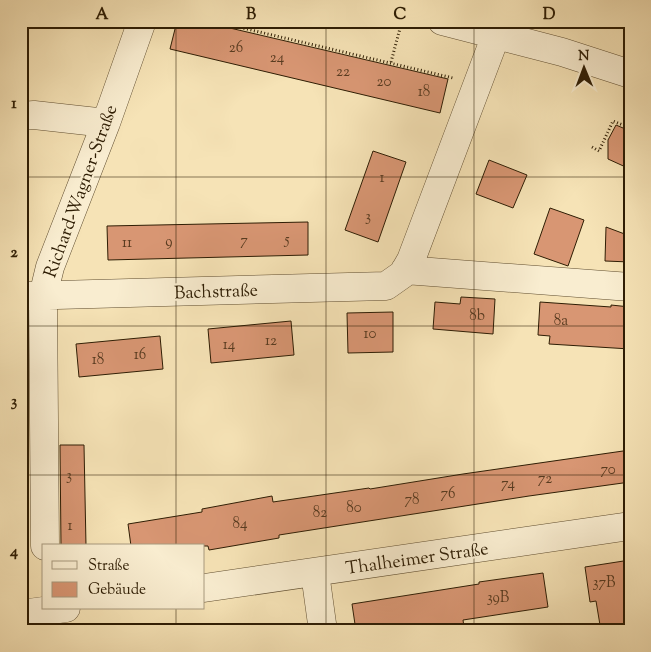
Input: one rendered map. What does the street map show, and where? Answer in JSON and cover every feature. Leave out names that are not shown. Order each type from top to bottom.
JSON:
[{"type":"street","name":"Richard-Wagner-Straße","points":[[45,544],[32,296],[50,267],[106,123],[142,21]]},
{"type":"street","points":[[442,21],[562,52],[630,74]]},
{"type":"street","name":"Bachstraße","points":[[32,296],[386,286],[402,274],[411,260],[496,35]]},
{"type":"street","points":[[21,116],[34,115],[106,123]]},
{"type":"street","points":[[405,270],[630,287]]},
{"type":"street","name":"Thalheimer Straße","points":[[205,588],[630,526]]},
{"type":"street","points":[[314,573],[323,631]]},
{"type":"path","points":[[213,21],[391,62],[452,78],[477,88]]},
{"type":"path","points":[[239,27],[241,21]]},
{"type":"path","points":[[391,62],[402,21]]},
{"type":"path","points":[[592,147],[599,151],[613,121],[630,128]]},
{"type":"building","points":[[177,21],[200,21],[448,79],[440,113],[170,49]]},
{"type":"building","points":[[616,125],[630,131],[630,169],[608,159],[608,140]]},
{"type":"building","points":[[373,151],[406,162],[378,242],[345,230]]},
{"type":"building","points":[[489,160],[527,175],[513,208],[476,194]]},
{"type":"building","points":[[550,208],[584,220],[568,266],[534,254]]},
{"type":"building","points":[[308,222],[308,255],[108,260],[107,226]]},
{"type":"building","points":[[606,227],[630,236],[630,262],[605,261]]},
{"type":"building","points":[[461,297],[495,299],[493,334],[433,329],[435,302],[460,304]]},
{"type":"building","points":[[540,302],[630,307],[630,349],[549,344],[550,336],[538,335]]},
{"type":"building","points":[[393,312],[393,352],[348,353],[347,313]]},
{"type":"building","points":[[291,321],[294,355],[211,363],[208,329]]},
{"type":"building","points":[[160,336],[163,369],[79,377],[76,344]]},
{"type":"building","points":[[60,445],[84,445],[86,544],[61,544]]},
{"type":"building","points":[[630,450],[630,482],[279,535],[279,538],[209,550],[205,544],[131,544],[128,524],[202,512],[202,509],[272,496],[273,502]]},
{"type":"building","points":[[630,560],[630,631],[601,631],[596,601],[590,602],[585,567]]},
{"type":"building","points":[[543,573],[548,607],[463,620],[464,627],[436,631],[356,631],[352,604]]}]
